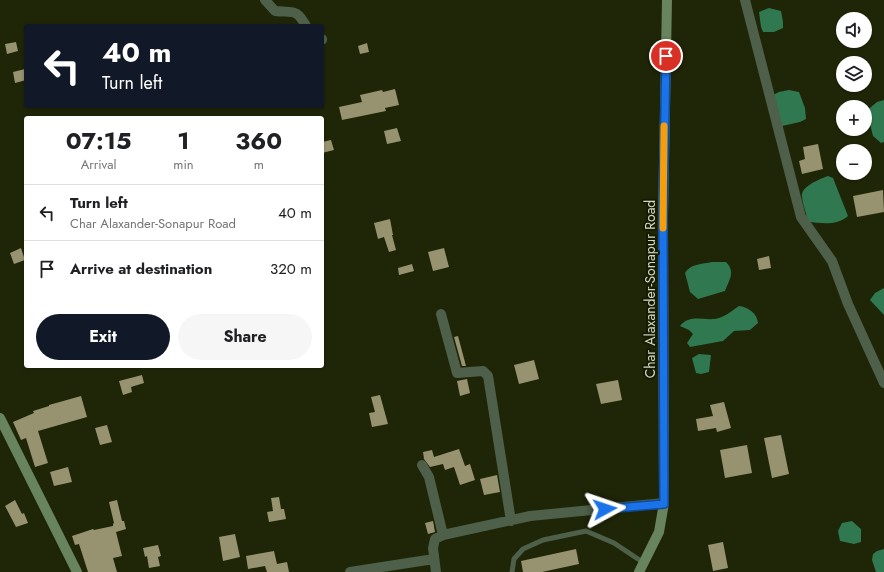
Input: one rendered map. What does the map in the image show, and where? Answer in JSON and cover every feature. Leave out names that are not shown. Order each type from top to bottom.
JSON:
[{"type":"main road","name":"Char Alaxander-Sonapur Road","points":[[642,568],[659,532],[664,504],[663,216],[667,0]]},
{"type":"main road","points":[[0,418],[77,572]]},
{"type":"street","points":[[265,0],[275,11],[295,12],[300,16],[305,24]]},
{"type":"street","points":[[745,0],[801,216],[832,261],[848,304],[884,383]]},
{"type":"street","points":[[440,314],[457,373],[461,374],[483,371],[488,376],[511,521]]},
{"type":"street","points":[[422,465],[429,477],[443,535]]},
{"type":"street","points":[[436,572],[433,548],[435,539],[443,535],[530,516],[664,504]]},
{"type":"street","points":[[350,572],[434,558]]},
{"type":"lane","points":[[512,572],[514,559],[523,549],[543,540],[586,531],[614,543],[642,568]]},
{"type":"shaded area","points":[[769,8],[781,11],[783,28],[774,32],[763,32],[759,12]]},
{"type":"shaded area","points":[[789,90],[799,92],[805,108],[806,119],[782,126],[769,97],[779,92]]},
{"type":"shaded area","points":[[884,100],[884,142],[881,143],[873,136],[872,132],[872,106],[877,102]]},
{"type":"shaded area","points":[[828,176],[833,178],[848,216],[834,223],[808,222],[802,200],[803,191],[813,183]]},
{"type":"shaded area","points":[[712,262],[726,262],[731,269],[730,280],[725,291],[698,299],[690,292],[685,273],[693,266]]},
{"type":"shaded area","points":[[884,288],[884,315],[870,300],[875,293]]},
{"type":"shaded area","points":[[739,306],[752,311],[756,316],[758,323],[750,330],[734,331],[723,341],[690,347],[687,343],[693,334],[689,330],[680,326],[684,322],[693,319],[719,318]]},
{"type":"shaded area","points":[[699,354],[711,355],[709,372],[701,374],[696,373],[692,358]]},
{"type":"shaded area","points":[[852,521],[861,529],[861,542],[854,544],[840,541],[838,531],[842,523]]},
{"type":"shaded area","points":[[884,549],[884,572],[876,572],[872,560],[873,554]]},
{"type":"building","points":[[16,42],[18,51],[7,54],[5,44]]},
{"type":"building","points":[[367,43],[369,52],[360,54],[358,46]]},
{"type":"building","points":[[24,69],[24,81],[15,83],[13,72]]},
{"type":"building","points":[[395,89],[399,105],[385,108],[386,111],[342,120],[339,107],[362,102],[360,95],[382,90],[383,92]]},
{"type":"building","points":[[397,128],[401,141],[387,144],[384,131]]},
{"type":"building","points":[[331,140],[334,150],[324,152],[324,142]]},
{"type":"building","points":[[818,144],[823,169],[802,174],[799,161],[805,159],[803,147]]},
{"type":"building","points":[[883,190],[884,212],[857,217],[853,196]]},
{"type":"building","points":[[390,219],[396,250],[389,252],[384,237],[378,239],[374,223]]},
{"type":"building","points":[[21,248],[24,260],[14,264],[10,253]]},
{"type":"building","points":[[444,248],[449,267],[433,271],[428,252]]},
{"type":"building","points":[[769,256],[771,268],[759,270],[757,259]]},
{"type":"building","points":[[412,264],[414,271],[399,275],[398,268]]},
{"type":"building","points":[[458,336],[466,366],[462,366],[454,337]]},
{"type":"building","points":[[534,360],[539,379],[519,384],[514,365]]},
{"type":"building","points":[[142,375],[144,383],[131,387],[132,392],[123,395],[119,381]]},
{"type":"building","points":[[467,379],[470,393],[460,396],[457,381]]},
{"type":"building","points":[[618,380],[622,400],[601,404],[596,384]]},
{"type":"building","points":[[380,395],[388,424],[372,427],[369,413],[375,412],[371,397]]},
{"type":"building","points":[[81,396],[87,417],[38,431],[48,463],[35,467],[26,438],[21,440],[13,422],[34,413],[33,411]]},
{"type":"building","points":[[724,402],[731,428],[717,432],[716,428],[698,431],[696,419],[713,416],[710,405]]},
{"type":"building","points":[[107,425],[112,442],[100,445],[95,428]]},
{"type":"building","points":[[781,435],[789,474],[772,478],[764,438]]},
{"type":"building","points":[[747,445],[752,473],[725,478],[720,450]]},
{"type":"building","points":[[459,449],[465,466],[470,464],[475,480],[460,485],[454,467],[445,470],[443,464],[430,467],[424,459],[423,452],[432,450],[434,457]]},
{"type":"building","points":[[68,467],[72,482],[54,486],[50,472]]},
{"type":"building","points":[[497,475],[500,492],[484,495],[480,479]]},
{"type":"building","points":[[279,497],[281,509],[284,509],[286,519],[269,522],[267,512],[273,511],[271,498]]},
{"type":"building","points":[[15,500],[22,514],[24,513],[28,523],[16,527],[5,506]]},
{"type":"building","points":[[117,500],[122,521],[124,521],[126,529],[116,532],[122,556],[113,558],[117,572],[88,572],[79,544],[75,545],[72,536],[93,529],[113,526],[114,523],[109,502]]},
{"type":"building","points":[[433,521],[435,532],[428,534],[425,523]]},
{"type":"building","points":[[235,534],[240,557],[223,561],[219,537]]},
{"type":"building","points":[[723,542],[728,568],[713,571],[708,545]]},
{"type":"building","points":[[158,545],[161,556],[158,557],[160,566],[149,568],[147,556],[145,557],[143,548]]},
{"type":"building","points":[[576,549],[579,564],[542,572],[523,572],[521,561]]},
{"type":"building","points":[[274,551],[277,564],[287,562],[289,572],[267,572],[265,566],[248,569],[246,556]]},
{"type":"slow traffic","points":[[663,228],[664,126]]},
{"type":"route","points":[[605,509],[664,504],[663,216],[666,56]]}]
